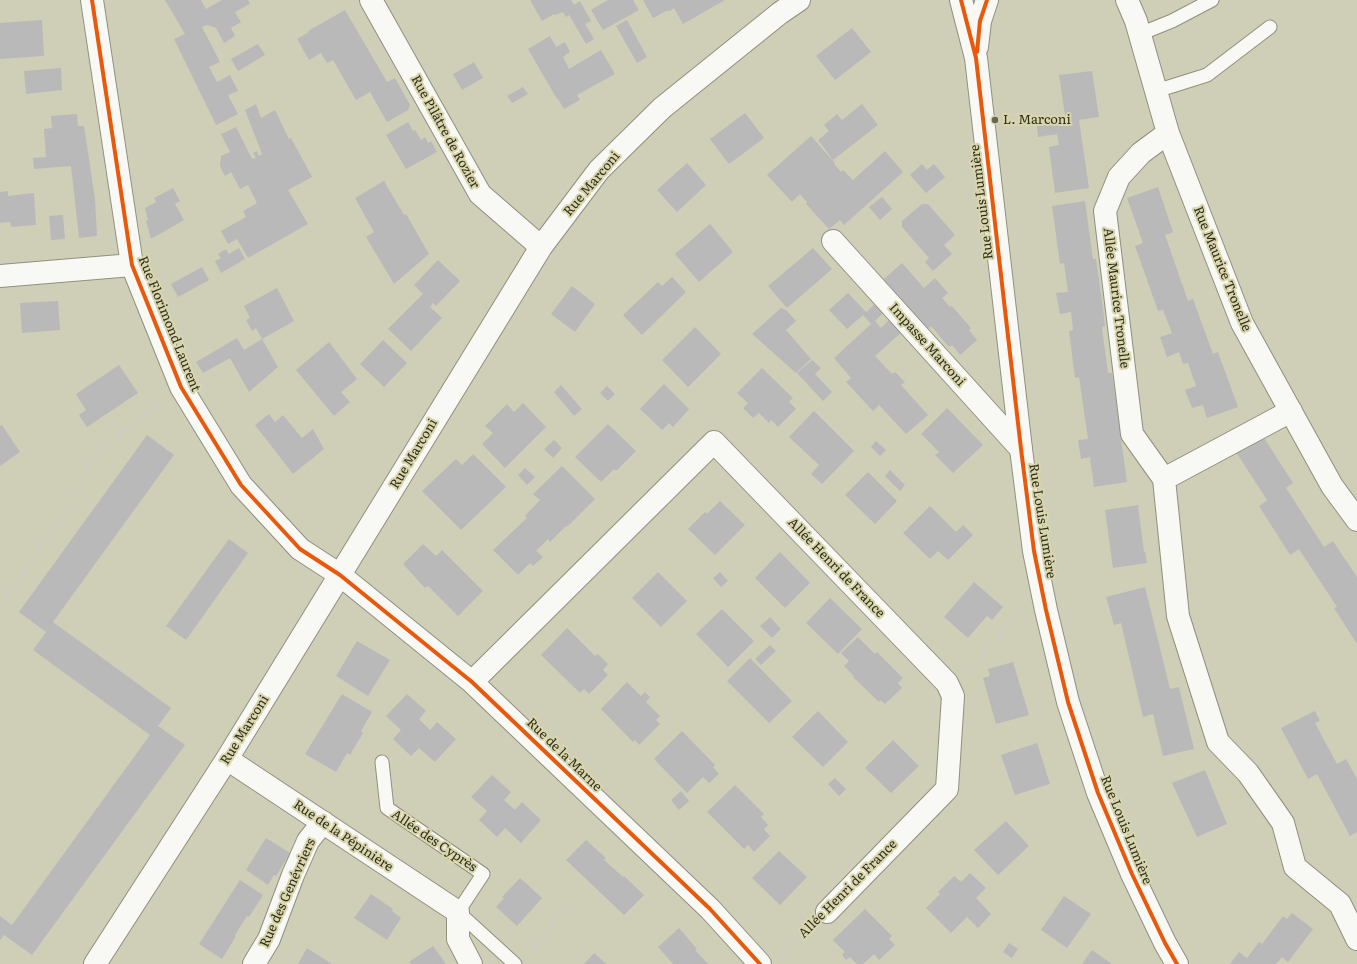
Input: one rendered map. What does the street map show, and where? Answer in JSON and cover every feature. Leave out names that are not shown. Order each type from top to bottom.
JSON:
[{"type":"street","name":"Rue Florimond Laurent","points":[[92,0],[132,265],[181,387],[241,485],[300,549],[340,575]]},
{"type":"street","name":"Rue Pilâtre de Rozier","points":[[371,0],[480,194],[541,247]]},
{"type":"street","name":"Rue Marconi","points":[[94,964],[227,759],[541,247],[599,170],[662,108],[777,6],[799,0]]},
{"type":"street","name":"Rue Louis Lumière","points":[[961,0],[976,58],[1021,449],[1034,551],[1042,587],[1068,702],[1098,793],[1132,874],[1165,943],[1177,964]]},
{"type":"street","name":"Rue Louis Lumière","points":[[976,58],[980,21],[987,0]]},
{"type":"street","name":"Rue Maurice Tronelle","points":[[1127,0],[1136,21],[1168,133],[1242,323],[1332,486],[1357,520]]},
{"type":"street","name":"Allée Maurice Tronelle","points":[[1168,133],[1141,153],[1119,177],[1105,211],[1132,434],[1164,479],[1178,616],[1218,742],[1248,774],[1283,823],[1295,867],[1340,904],[1357,939]]},
{"type":"street","name":"Impasse Marconi","points":[[833,241],[1021,449]]},
{"type":"street","points":[[0,276],[132,265]]},
{"type":"street","points":[[1164,479],[1290,411]]},
{"type":"street","name":"Allée Henri de France","points":[[472,682],[714,442],[947,683],[953,696],[947,789],[827,912]]},
{"type":"street","name":"Rue de la Marne","points":[[340,575],[472,682],[710,909],[768,961]]},
{"type":"street","name":"Rue de la Pépinière","points":[[227,759],[458,912]]},
{"type":"street","name":"Rue des Genévriers","points":[[254,964],[269,939],[308,841],[323,822]]},
{"type":"street","points":[[458,912],[458,939],[471,964]]},
{"type":"lane","points":[[1140,34],[1172,21],[1212,0]]},
{"type":"lane","points":[[1156,92],[1207,75],[1270,27]]},
{"type":"lane","name":"Allée des Cyprès","points":[[382,762],[387,808],[483,874],[458,912]]},
{"type":"lane","name":"Rue de la Pépinière","points":[[458,912],[501,959],[515,964]]},
{"type":"path","points":[[0,605],[65,515],[93,456],[181,387]]},
{"type":"path","points":[[949,690],[1042,587]]},
{"type":"path","points":[[501,959],[531,951],[565,906]]},
{"type":"building","points":[[165,0],[201,0],[206,9],[222,0],[248,0],[250,4],[235,12],[241,22],[231,28],[235,36],[224,43],[216,28],[207,25],[202,27],[220,62],[209,67],[217,82],[230,75],[238,91],[228,95],[238,114],[216,125],[174,39],[185,34]]},
{"type":"building","points":[[530,0],[571,0],[574,5],[580,1],[591,21],[585,24],[594,39],[586,44],[569,15],[566,17],[563,12],[554,14],[542,21]]},
{"type":"building","points":[[608,0],[633,0],[639,10],[603,30],[591,10]]},
{"type":"building","points":[[643,0],[725,0],[683,24],[674,8],[653,18]]},
{"type":"building","points":[[345,10],[387,82],[395,78],[410,105],[408,110],[387,122],[370,92],[356,100],[333,60],[327,63],[321,53],[309,60],[297,39]]},
{"type":"building","points":[[42,20],[44,56],[0,59],[0,23]]},
{"type":"building","points":[[627,20],[647,57],[637,63],[616,26]]},
{"type":"building","points":[[852,28],[871,52],[835,80],[816,56]]},
{"type":"building","points":[[550,36],[556,47],[565,42],[570,52],[563,57],[569,69],[601,50],[615,74],[577,95],[580,100],[564,109],[528,49]]},
{"type":"building","points":[[258,44],[265,55],[238,71],[231,59]]},
{"type":"building","points":[[474,62],[483,78],[462,90],[453,74]]},
{"type":"building","points":[[61,68],[62,90],[26,94],[24,71]]},
{"type":"building","points":[[1092,71],[1099,117],[1079,120],[1089,188],[1055,193],[1049,147],[1059,145],[1057,134],[1038,137],[1037,126],[1066,122],[1059,75]]},
{"type":"building","points":[[523,87],[528,94],[512,103],[507,96]]},
{"type":"building","points":[[256,104],[261,118],[275,110],[289,139],[291,138],[312,177],[288,190],[308,224],[248,258],[237,239],[228,244],[221,231],[246,217],[243,211],[257,203],[248,185],[240,189],[231,172],[225,176],[220,166],[221,156],[230,152],[221,134],[236,127],[252,159],[256,158],[253,153],[257,151],[259,156],[262,154],[245,110]]},
{"type":"building","points":[[862,104],[878,125],[833,160],[818,140],[829,131],[824,125],[837,114],[842,120]]},
{"type":"building","points":[[745,113],[764,138],[729,164],[710,139]]},
{"type":"building","points":[[77,114],[78,126],[84,126],[95,199],[97,236],[79,238],[71,166],[34,169],[33,158],[46,157],[44,129],[52,128],[51,116]]},
{"type":"building","points":[[408,122],[413,131],[415,130],[421,140],[425,137],[428,143],[431,141],[437,152],[406,169],[386,135]]},
{"type":"building","points":[[811,136],[841,172],[843,170],[853,180],[885,151],[903,172],[844,225],[840,220],[829,229],[806,204],[807,202],[800,194],[792,202],[767,175]]},
{"type":"building","points":[[687,163],[706,185],[677,212],[657,190]]},
{"type":"building","points":[[922,164],[927,170],[934,164],[945,177],[926,193],[910,175]]},
{"type":"building","points":[[384,181],[404,215],[406,214],[429,254],[394,284],[366,237],[374,232],[355,198]]},
{"type":"building","points":[[1158,187],[1173,232],[1165,235],[1188,301],[1193,299],[1213,354],[1218,352],[1238,407],[1207,418],[1203,405],[1192,408],[1185,390],[1196,386],[1188,363],[1183,364],[1179,352],[1167,357],[1160,337],[1172,333],[1163,310],[1158,311],[1135,246],[1143,243],[1127,198]]},
{"type":"building","points":[[173,188],[180,201],[175,204],[184,220],[151,239],[146,221],[148,220],[145,208],[156,202],[154,198]]},
{"type":"building","points":[[8,191],[8,196],[34,193],[36,225],[11,227],[10,222],[0,223],[0,192]]},
{"type":"building","points":[[882,197],[892,209],[880,220],[869,207]]},
{"type":"building","points":[[1085,201],[1093,259],[1096,259],[1104,316],[1105,326],[1102,327],[1108,373],[1112,373],[1127,482],[1094,487],[1090,457],[1081,459],[1078,440],[1088,439],[1079,377],[1075,378],[1069,331],[1073,330],[1071,312],[1060,314],[1056,293],[1068,292],[1064,263],[1060,264],[1052,206]]},
{"type":"building","points":[[922,204],[928,204],[955,235],[944,245],[952,254],[933,271],[925,262],[929,258],[902,227],[902,221]]},
{"type":"building","points":[[63,215],[65,239],[51,240],[49,216]]},
{"type":"building","points":[[710,224],[733,252],[699,282],[675,254]]},
{"type":"building","points":[[239,248],[245,259],[221,273],[215,261],[221,258],[218,254],[226,249],[229,254]]},
{"type":"building","points":[[813,248],[832,269],[787,308],[768,286]]},
{"type":"building","points":[[438,260],[460,281],[436,306],[433,303],[430,307],[442,318],[411,351],[388,329],[423,294],[414,285]]},
{"type":"building","points":[[902,263],[924,288],[935,278],[948,293],[942,298],[950,307],[952,306],[971,328],[969,330],[977,340],[960,355],[952,345],[949,347],[931,326],[926,330],[884,279]]},
{"type":"building","points":[[202,267],[209,280],[178,297],[171,284]]},
{"type":"building","points":[[672,277],[686,292],[642,335],[623,315],[658,282],[662,286]]},
{"type":"building","points":[[572,286],[595,304],[575,332],[551,314]]},
{"type":"building","points":[[277,288],[294,321],[262,339],[256,328],[252,331],[246,320],[250,318],[244,306]]},
{"type":"building","points":[[848,293],[866,312],[876,303],[884,312],[875,321],[881,328],[892,317],[904,330],[875,356],[892,374],[895,372],[905,382],[901,385],[928,415],[906,434],[879,405],[873,411],[846,382],[851,378],[834,358],[871,324],[863,315],[847,329],[829,310]]},
{"type":"building","points":[[58,301],[60,330],[22,333],[20,303]]},
{"type":"building","points":[[781,308],[786,310],[796,321],[786,330],[811,359],[796,373],[752,334]]},
{"type":"building","points":[[695,327],[721,354],[688,387],[662,360]]},
{"type":"building","points":[[237,338],[244,350],[262,339],[278,367],[249,392],[230,358],[203,373],[196,362]]},
{"type":"building","points":[[383,340],[407,363],[384,387],[360,364]]},
{"type":"building","points":[[329,342],[357,379],[341,392],[350,402],[334,416],[296,370]]},
{"type":"building","points":[[812,360],[821,368],[815,374],[832,392],[823,401],[797,373]]},
{"type":"building","points":[[119,365],[138,393],[87,427],[79,415],[86,410],[76,394]]},
{"type":"building","points":[[762,368],[793,398],[789,402],[796,409],[778,427],[771,420],[769,423],[759,413],[753,418],[743,408],[748,403],[737,393]]},
{"type":"building","points":[[664,384],[689,409],[673,427],[669,423],[662,430],[640,409]]},
{"type":"building","points":[[561,385],[582,409],[574,416],[554,392]]},
{"type":"building","points":[[607,386],[615,394],[608,401],[600,393]]},
{"type":"building","points":[[523,403],[546,427],[505,468],[482,444],[493,433],[485,426],[507,404],[514,412]]},
{"type":"building","points":[[947,408],[983,445],[953,473],[935,455],[939,452],[921,434]]},
{"type":"building","points":[[814,411],[854,451],[822,484],[811,474],[819,465],[789,437]]},
{"type":"building","points":[[269,414],[275,422],[283,415],[302,438],[313,429],[324,449],[293,474],[255,425]]},
{"type":"building","points":[[608,424],[636,451],[616,471],[614,469],[601,482],[575,457]]},
{"type":"building","points":[[2,425],[20,452],[0,466],[0,426]]},
{"type":"building","points":[[147,435],[174,455],[53,622],[171,708],[158,726],[185,745],[32,955],[4,935],[0,940],[0,916],[12,925],[150,735],[33,650],[46,632],[19,612]]},
{"type":"building","points":[[1262,435],[1293,483],[1286,488],[1324,547],[1333,541],[1357,577],[1357,644],[1334,608],[1337,607],[1299,549],[1290,555],[1259,506],[1267,500],[1236,452]]},
{"type":"building","points":[[554,440],[562,448],[553,458],[544,449]]},
{"type":"building","points":[[876,441],[886,450],[880,456],[871,447]]},
{"type":"building","points":[[473,454],[506,487],[461,530],[422,491],[456,459],[462,465]]},
{"type":"building","points":[[562,466],[595,499],[550,542],[548,539],[536,551],[543,557],[533,566],[530,563],[518,575],[493,550],[527,518],[525,516],[540,500],[533,494]]},
{"type":"building","points":[[525,468],[535,477],[527,485],[518,475]]},
{"type":"building","points":[[890,470],[905,485],[900,491],[885,476]]},
{"type":"building","points":[[868,472],[897,501],[875,524],[845,495]]},
{"type":"building","points":[[720,501],[745,525],[715,555],[688,529],[705,512],[707,514]]},
{"type":"building","points":[[1138,505],[1144,552],[1147,563],[1113,568],[1105,510]]},
{"type":"building","points":[[930,506],[956,532],[963,525],[973,535],[948,560],[938,551],[930,559],[903,533]]},
{"type":"building","points":[[229,539],[248,553],[186,640],[166,626]]},
{"type":"building","points":[[423,544],[436,556],[442,550],[483,591],[458,616],[428,586],[425,588],[403,564]]},
{"type":"building","points":[[780,552],[810,583],[785,608],[755,578]]},
{"type":"building","points":[[658,572],[687,601],[661,627],[632,598]]},
{"type":"building","points":[[720,572],[728,581],[721,587],[713,578]]},
{"type":"building","points":[[974,582],[1003,607],[992,620],[987,616],[968,638],[944,617]]},
{"type":"building","points":[[1145,587],[1170,689],[1179,687],[1194,749],[1163,756],[1153,714],[1143,717],[1121,623],[1114,625],[1106,597]]},
{"type":"building","points":[[830,598],[862,629],[838,654],[806,623]]},
{"type":"building","points":[[722,609],[754,641],[728,667],[696,634]]},
{"type":"building","points":[[770,617],[781,629],[772,638],[760,626]]},
{"type":"building","points":[[567,628],[595,656],[598,654],[608,664],[603,670],[608,675],[589,694],[584,689],[580,693],[541,655]]},
{"type":"building","points":[[858,637],[875,654],[877,652],[903,678],[898,683],[902,688],[885,704],[880,700],[879,702],[853,677],[854,676],[844,666],[849,661],[841,653]]},
{"type":"building","points":[[357,641],[390,660],[368,696],[336,676]]},
{"type":"building","points":[[770,645],[776,651],[761,665],[755,659]]},
{"type":"building","points":[[750,658],[792,701],[769,723],[727,681]]},
{"type":"building","points":[[1013,662],[1029,715],[996,724],[983,678],[990,676],[988,669]]},
{"type":"building","points":[[627,682],[641,696],[645,692],[650,697],[646,702],[660,716],[656,720],[660,724],[639,745],[635,740],[633,742],[601,709]]},
{"type":"building","points":[[342,694],[372,712],[361,731],[363,733],[350,755],[347,753],[336,772],[305,754]]},
{"type":"building","points":[[407,694],[426,711],[419,719],[430,730],[437,722],[456,739],[435,762],[419,748],[411,756],[393,739],[401,730],[386,716]]},
{"type":"building","points":[[818,711],[848,742],[823,767],[792,737]]},
{"type":"building","points":[[1315,711],[1320,721],[1315,723],[1337,764],[1346,759],[1357,779],[1357,832],[1350,836],[1317,774],[1308,779],[1281,728]]},
{"type":"building","points":[[682,731],[715,765],[713,767],[719,774],[709,783],[703,777],[687,793],[654,759]]},
{"type":"building","points":[[893,740],[919,766],[891,793],[865,768]]},
{"type":"building","points":[[1037,743],[1050,784],[1015,795],[1001,755]]},
{"type":"building","points":[[1205,770],[1227,824],[1197,837],[1172,783]]},
{"type":"building","points":[[492,775],[511,792],[504,800],[515,810],[522,802],[541,820],[521,843],[505,828],[497,837],[479,820],[487,811],[471,797]]},
{"type":"building","points":[[835,778],[846,789],[839,796],[828,784]]},
{"type":"building","points":[[735,785],[764,814],[761,817],[768,825],[764,829],[770,836],[754,852],[748,845],[744,849],[707,812]]},
{"type":"building","points":[[681,791],[689,801],[679,810],[671,800]]},
{"type":"building","points":[[1006,821],[1029,846],[998,875],[974,850]]},
{"type":"building","points":[[266,838],[290,853],[276,876],[274,875],[268,885],[246,870]]},
{"type":"building","points":[[586,840],[606,858],[604,860],[644,895],[624,915],[566,860]]},
{"type":"building","points":[[779,851],[807,877],[780,905],[752,878]]},
{"type":"building","points":[[970,873],[986,888],[976,898],[991,914],[978,928],[967,917],[951,933],[926,908],[940,894],[938,892],[954,876],[961,882]]},
{"type":"building","points":[[520,878],[542,898],[517,926],[496,907],[504,898],[502,897]]},
{"type":"building","points":[[240,880],[263,895],[249,917],[247,916],[222,959],[199,944]]},
{"type":"building","points":[[371,894],[393,909],[392,911],[401,918],[387,940],[354,918]]},
{"type":"building","points":[[1064,896],[1091,914],[1067,948],[1041,930]]},
{"type":"building","points":[[865,909],[892,936],[889,939],[895,945],[879,960],[874,954],[863,964],[857,964],[850,957],[846,960],[842,955],[845,952],[833,940]]},
{"type":"building","points":[[1292,913],[1313,929],[1288,962],[1282,957],[1276,964],[1230,964],[1239,952],[1247,958],[1259,942],[1262,944],[1283,916],[1287,919]]},
{"type":"building","points":[[679,928],[697,949],[695,950],[708,964],[673,964],[658,947]]},
{"type":"building","points":[[1009,943],[1018,949],[1012,958],[1003,952]]},
{"type":"building","points":[[433,946],[446,964],[411,964],[409,962]]},
{"type":"building","points":[[307,948],[332,964],[298,964]]},
{"type":"building","points":[[1092,950],[1112,964],[1082,964]]},
{"type":"building","points":[[594,953],[606,964],[584,964]]},
{"type":"cycle path","points":[[92,0],[132,265],[181,387],[241,485],[300,549],[340,575],[472,682],[710,909],[760,964]]},
{"type":"cycle path","points":[[961,0],[976,58],[1021,449],[1034,551],[1046,610],[1068,702],[1098,793],[1132,874],[1165,943],[1177,964]]},
{"type":"cycle path","points":[[977,52],[980,21],[987,0]]},
{"type":"place","name":"L. Marconi","points":[[995,120]]}]
